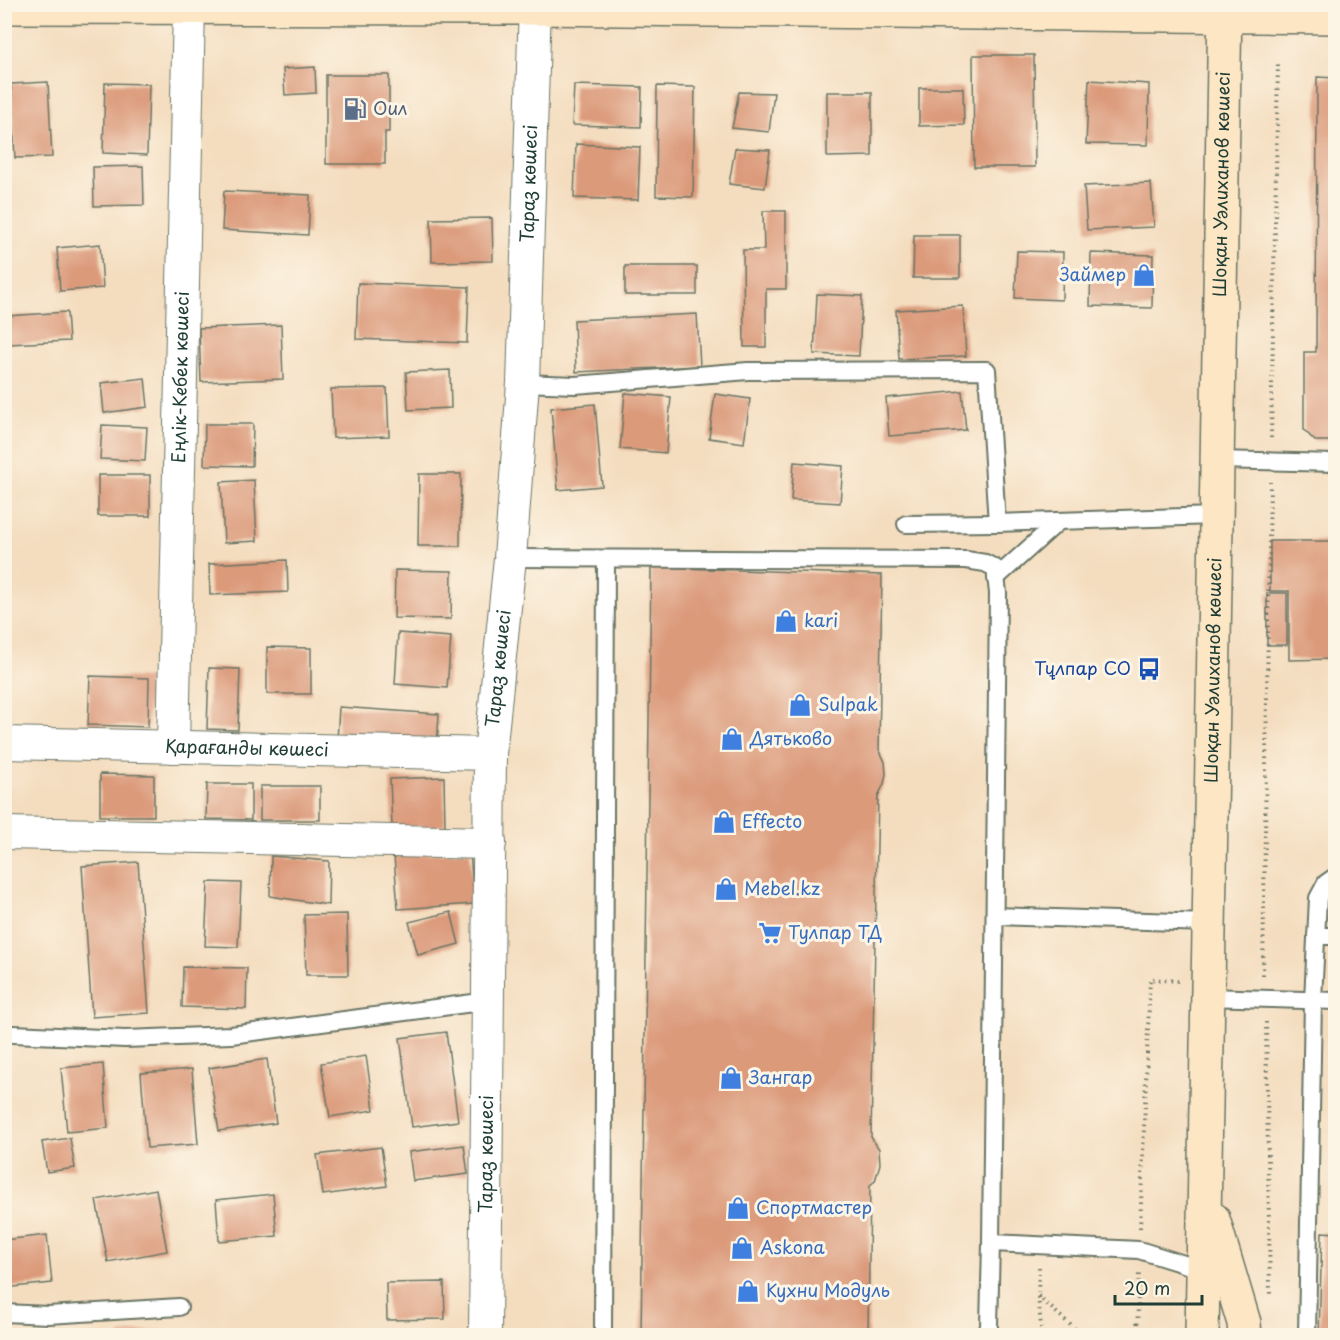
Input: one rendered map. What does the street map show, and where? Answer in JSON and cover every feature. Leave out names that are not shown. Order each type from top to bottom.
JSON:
[{"type":"main road","points":[[4,7],[535,6],[1219,12],[1335,17]]},
{"type":"main road","name":"Шоқан Уәлиханов көшесі","points":[[1202,1335],[1216,459],[1219,12]]},
{"type":"main road","points":[[1204,1188],[1244,1323],[1245,1335]]},
{"type":"street","name":"Еңлік-Кебек көшесі","points":[[173,747],[189,6]]},
{"type":"street","name":"Тараз көшесі","points":[[485,1335],[490,754],[510,558],[522,383],[535,6]]},
{"type":"street","name":"Қарағанды көшесі","points":[[4,743],[490,754]]},
{"type":"street","points":[[4,833],[490,843]]},
{"type":"lane","points":[[522,383],[575,385],[748,371],[987,370],[997,524]]},
{"type":"lane","points":[[1216,459],[1335,463]]},
{"type":"lane","points":[[906,524],[997,524],[1215,516]]},
{"type":"lane","points":[[996,578],[1059,521]]},
{"type":"lane","points":[[510,558],[966,560],[986,563],[995,568],[998,593],[995,916],[991,1243],[989,1326],[986,1335]]},
{"type":"lane","points":[[603,1335],[606,560]]},
{"type":"lane","points":[[1307,1335],[1313,1000],[1318,898],[1326,883],[1335,876]]},
{"type":"lane","points":[[995,916],[1208,923]]},
{"type":"lane","points":[[1316,936],[1335,936]]},
{"type":"lane","points":[[1207,997],[1335,1001]]},
{"type":"lane","points":[[13,1034],[125,1039],[231,1035],[488,1001]]},
{"type":"lane","points":[[991,1243],[1139,1250],[1203,1270]]},
{"type":"lane","points":[[4,1313],[48,1315],[179,1307]]},
{"type":"path","points":[[1270,1303],[1266,998],[1263,981],[1278,64]]},
{"type":"path","points":[[1137,1335],[1150,979]]},
{"type":"path","points":[[1039,1245],[1038,1296],[1042,1335]]},
{"type":"path","points":[[1038,1296],[1083,1335]]},
{"type":"building","points":[[973,55],[1034,55],[1035,167],[974,167]]},
{"type":"building","points":[[315,67],[316,93],[285,95],[283,69]]},
{"type":"building","points":[[326,75],[389,75],[389,132],[385,132],[385,164],[326,164]]},
{"type":"building","points":[[1317,77],[1336,78],[1336,441],[1315,441],[1304,430],[1304,352],[1316,352]]},
{"type":"building","points":[[1089,80],[1149,84],[1148,145],[1086,144]]},
{"type":"building","points":[[48,82],[52,157],[15,158],[11,84]]},
{"type":"building","points":[[105,83],[149,84],[147,155],[103,153]]},
{"type":"building","points":[[574,85],[642,87],[641,127],[572,125]]},
{"type":"building","points":[[657,86],[695,87],[693,197],[656,196]]},
{"type":"building","points":[[919,88],[963,88],[964,125],[919,126]]},
{"type":"building","points":[[739,92],[774,93],[769,132],[732,128]]},
{"type":"building","points":[[827,92],[872,92],[872,156],[827,157]]},
{"type":"building","points":[[576,144],[640,147],[638,200],[574,198]]},
{"type":"building","points":[[735,148],[770,150],[765,188],[729,184]]},
{"type":"building","points":[[143,166],[144,205],[94,206],[93,167]]},
{"type":"building","points":[[1151,183],[1154,227],[1087,230],[1084,186]]},
{"type":"building","points":[[224,191],[310,195],[308,235],[222,230]]},
{"type":"building","points":[[763,211],[786,211],[786,289],[766,289],[766,347],[744,347],[743,250],[764,250]]},
{"type":"building","points":[[492,218],[493,261],[432,262],[431,219]]},
{"type":"building","points":[[914,235],[960,235],[960,278],[913,278]]},
{"type":"building","points":[[100,244],[103,288],[60,291],[57,248]]},
{"type":"building","points":[[1017,251],[1063,252],[1062,300],[1015,298]]},
{"type":"building","points":[[1091,253],[1153,255],[1152,308],[1090,306]]},
{"type":"building","points":[[625,266],[697,266],[697,295],[625,295]]},
{"type":"building","points":[[358,283],[469,287],[467,343],[356,339]]},
{"type":"building","points":[[817,294],[862,296],[859,356],[814,354]]},
{"type":"building","points":[[963,306],[966,356],[899,359],[896,310]]},
{"type":"building","points":[[67,312],[69,341],[8,344],[6,316]]},
{"type":"building","points":[[697,314],[700,366],[576,372],[574,320]]},
{"type":"building","points":[[281,325],[283,379],[201,382],[199,328]]},
{"type":"building","points":[[450,370],[451,408],[408,410],[406,372]]},
{"type":"building","points":[[145,378],[148,407],[104,413],[101,383]]},
{"type":"building","points":[[387,388],[389,436],[333,438],[331,389]]},
{"type":"building","points":[[962,391],[966,430],[889,436],[886,398]]},
{"type":"building","points":[[625,393],[671,397],[666,453],[620,449]]},
{"type":"building","points":[[715,394],[750,399],[744,443],[709,438]]},
{"type":"building","points":[[595,404],[602,486],[558,490],[551,408]]},
{"type":"building","points":[[205,424],[253,424],[252,466],[204,465]]},
{"type":"building","points":[[102,425],[147,427],[145,461],[100,459]]},
{"type":"building","points":[[794,462],[843,466],[840,503],[791,500]]},
{"type":"building","points":[[419,474],[461,474],[460,546],[418,546]]},
{"type":"building","points":[[98,475],[150,475],[150,516],[98,516]]},
{"type":"building","points":[[254,480],[257,541],[224,543],[221,482]]},
{"type":"building","points":[[1270,541],[1336,541],[1336,659],[1289,660],[1289,591],[1270,591]]},
{"type":"building","points":[[287,560],[288,592],[210,595],[209,564]]},
{"type":"building","points":[[651,567],[882,575],[879,749],[885,762],[886,774],[878,796],[871,1137],[879,1149],[880,1164],[875,1181],[870,1185],[868,1336],[641,1336]]},
{"type":"building","points":[[395,570],[452,571],[451,619],[394,618]]},
{"type":"building","points":[[1267,593],[1287,593],[1287,645],[1267,645]]},
{"type":"building","points":[[398,633],[451,637],[447,688],[395,684]]},
{"type":"building","points":[[267,647],[311,648],[311,694],[267,694]]},
{"type":"building","points":[[209,668],[240,669],[238,730],[207,729]]},
{"type":"building","points":[[90,676],[149,678],[148,727],[88,725]]},
{"type":"building","points":[[339,707],[439,714],[437,747],[337,741]]},
{"type":"building","points":[[100,774],[154,775],[154,816],[100,816]]},
{"type":"building","points":[[444,777],[445,826],[392,827],[390,779]]},
{"type":"building","points":[[207,784],[251,784],[251,820],[206,819]]},
{"type":"building","points":[[260,786],[320,786],[320,820],[260,820]]},
{"type":"building","points":[[470,851],[474,904],[398,909],[394,856]]},
{"type":"building","points":[[271,856],[329,861],[328,905],[270,896]]},
{"type":"building","points":[[138,862],[149,1013],[92,1017],[82,866]]},
{"type":"building","points":[[208,882],[241,883],[238,947],[205,946]]},
{"type":"building","points":[[451,912],[459,944],[418,955],[409,922]]},
{"type":"building","points":[[347,914],[348,975],[306,975],[304,915]]},
{"type":"building","points":[[183,967],[247,968],[246,1009],[182,1007]]},
{"type":"building","points":[[446,1032],[458,1121],[412,1127],[400,1038]]},
{"type":"building","points":[[366,1056],[374,1110],[330,1117],[321,1063]]},
{"type":"building","points":[[267,1059],[276,1123],[219,1131],[209,1068]]},
{"type":"building","points":[[103,1064],[108,1128],[67,1132],[61,1068]]},
{"type":"building","points":[[192,1069],[198,1144],[147,1148],[141,1073]]},
{"type":"building","points":[[70,1138],[75,1168],[47,1172],[42,1142]]},
{"type":"building","points":[[464,1145],[468,1174],[413,1181],[409,1152]]},
{"type":"building","points":[[381,1147],[387,1186],[323,1195],[317,1155]]},
{"type":"building","points":[[156,1189],[167,1251],[108,1262],[96,1200]]},
{"type":"building","points":[[273,1194],[277,1236],[219,1241],[216,1200]]},
{"type":"building","points":[[1322,1232],[1336,1233],[1336,1336],[1319,1336]]},
{"type":"building","points":[[47,1235],[52,1283],[4,1288],[4,1240]]},
{"type":"building","points":[[444,1282],[445,1319],[387,1320],[386,1283]]},
{"type":"building","points":[[161,1330],[162,1336],[120,1336],[120,1334]]},
{"type":"place","name":"Оил","points":[[355,109]]},
{"type":"place","name":"Займер","points":[[1144,275]]},
{"type":"place","name":"kari","points":[[786,621]]},
{"type":"place","name":"Тұлпар СО","points":[[1149,669]]},
{"type":"place","name":"Sulpak","points":[[800,705]]},
{"type":"place","name":"Дятьково","points":[[732,739]]},
{"type":"place","name":"Effecto","points":[[724,822]]},
{"type":"place","name":"Mebel.kz","points":[[726,889]]},
{"type":"place","name":"Тулпар ТД","points":[[770,933]]},
{"type":"place","name":"Зангар","points":[[731,1078]]},
{"type":"place","name":"Спортмастер","points":[[738,1208]]},
{"type":"place","name":"Askona","points":[[742,1248]]},
{"type":"place","name":"Кухни Модуль","points":[[748,1291]]}]
